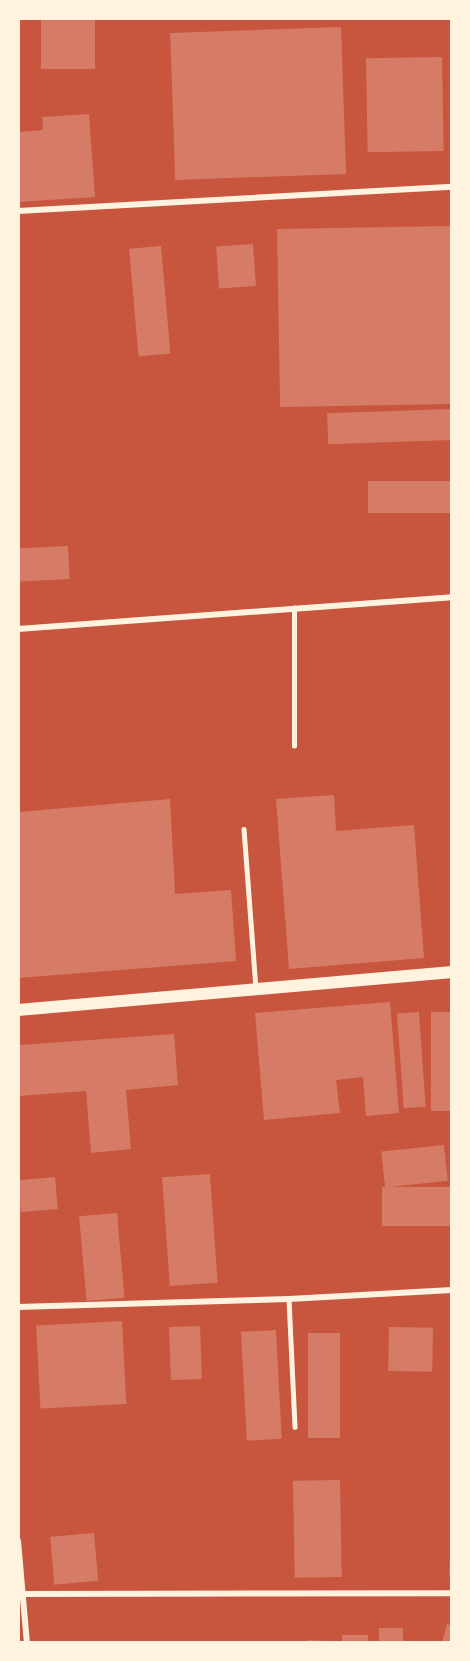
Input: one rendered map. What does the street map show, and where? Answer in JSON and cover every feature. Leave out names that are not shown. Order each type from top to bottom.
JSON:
[{"type":"main road","points":[[18,1010],[452,972]]},
{"type":"street","points":[[18,211],[452,187]]},
{"type":"street","points":[[18,629],[452,597]]},
{"type":"street","points":[[18,1306],[290,1299],[452,1290]]},
{"type":"street","points":[[18,1541],[20,1594],[27,1643]]},
{"type":"street","points":[[20,1594],[452,1593]]},
{"type":"lane","points":[[294,608],[294,746]]},
{"type":"lane","points":[[244,829],[256,988]]},
{"type":"lane","points":[[290,1299],[295,1428]]},
{"type":"building","points":[[41,18],[95,18],[95,69],[41,69]]},
{"type":"building","points":[[341,27],[346,174],[175,180],[170,33]]},
{"type":"building","points":[[442,57],[444,151],[368,152],[366,58]]},
{"type":"building","points":[[89,114],[95,197],[18,202],[18,132],[43,130],[42,117]]},
{"type":"building","points":[[450,226],[452,404],[280,407],[277,229]]},
{"type":"building","points":[[253,244],[256,286],[219,288],[216,247]]},
{"type":"building","points":[[161,246],[170,354],[139,356],[129,249]]},
{"type":"building","points":[[451,409],[452,440],[328,444],[327,413]]},
{"type":"building","points":[[368,481],[452,481],[452,513],[368,513]]},
{"type":"building","points":[[68,546],[70,579],[20,582],[18,549]]},
{"type":"building","points":[[334,795],[336,831],[414,825],[424,958],[289,969],[276,799]]},
{"type":"building","points":[[170,799],[175,894],[231,890],[236,961],[18,978],[18,812]]},
{"type":"building","points":[[390,1002],[399,1113],[366,1116],[363,1077],[336,1080],[340,1113],[264,1120],[255,1013]]},
{"type":"building","points":[[419,1012],[426,1107],[404,1108],[397,1014]]},
{"type":"building","points":[[431,1012],[452,1012],[452,1111],[431,1111]]},
{"type":"building","points":[[174,1034],[178,1085],[126,1090],[131,1149],[91,1153],[86,1091],[18,1096],[20,1045]]},
{"type":"building","points":[[444,1145],[448,1181],[385,1187],[381,1152]]},
{"type":"building","points":[[210,1174],[218,1283],[170,1286],[162,1177]]},
{"type":"building","points":[[55,1177],[58,1209],[21,1212],[18,1180]]},
{"type":"building","points":[[382,1187],[452,1187],[452,1226],[382,1226]]},
{"type":"building","points":[[117,1213],[124,1298],[87,1301],[79,1216]]},
{"type":"building","points":[[122,1321],[126,1404],[40,1408],[36,1326]]},
{"type":"building","points":[[200,1326],[202,1379],[171,1380],[169,1327]]},
{"type":"building","points":[[389,1327],[433,1328],[432,1372],[388,1371]]},
{"type":"building","points":[[276,1330],[282,1439],[247,1441],[241,1332]]},
{"type":"building","points":[[308,1333],[340,1333],[340,1438],[308,1438]]},
{"type":"building","points":[[340,1480],[342,1577],[295,1578],[293,1481]]},
{"type":"building","points":[[94,1533],[98,1581],[54,1585],[50,1537]]},
{"type":"building","points":[[450,1553],[452,1553],[452,1576],[449,1576]]},
{"type":"building","points":[[447,1624],[452,1626],[452,1643],[442,1643]]},
{"type":"building","points":[[379,1628],[403,1628],[403,1643],[379,1643]]},
{"type":"building","points":[[342,1635],[368,1635],[368,1643],[342,1643]]},
{"type":"building","points":[[308,1640],[324,1641],[324,1643],[307,1643]]}]
